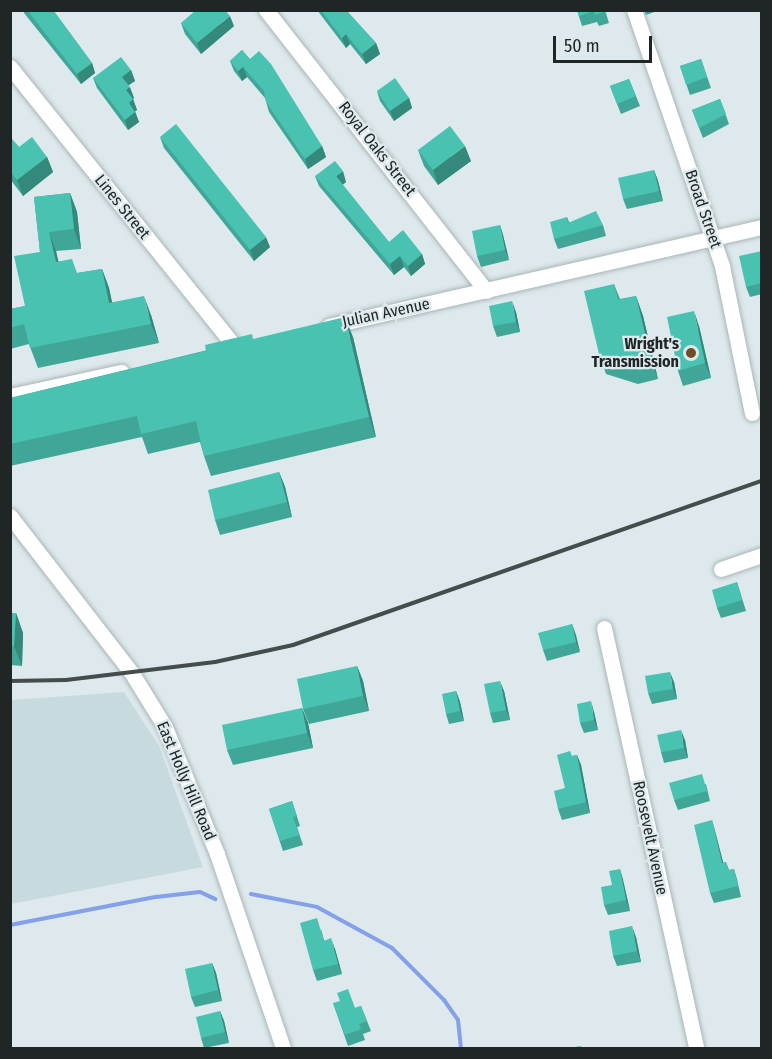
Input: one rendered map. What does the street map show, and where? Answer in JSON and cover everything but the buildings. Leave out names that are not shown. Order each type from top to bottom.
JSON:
[{"type":"street","name":"Royal Oaks Street","points":[[266,10],[486,291]]},
{"type":"street","name":"Broad Street","points":[[634,10],[723,266],[752,413]]},
{"type":"street","name":"Lines Street","points":[[10,67],[234,346]]},
{"type":"street","name":"Julian Avenue","points":[[310,330],[762,227]]},
{"type":"street","points":[[212,351],[256,342]]},
{"type":"street","points":[[10,396],[133,369]]},
{"type":"street","name":"East Holly Hill Road","points":[[10,516],[131,672],[165,727],[217,854],[283,1048]]},
{"type":"street","points":[[721,569],[762,555]]},
{"type":"street","name":"Roosevelt Avenue","points":[[604,628],[696,1048]]},
{"type":"shaded area","points":[[124,692],[159,746],[203,867],[11,904],[11,700]]},
{"type":"waterway","points":[[10,925],[156,897],[200,892],[215,899]]},
{"type":"waterway","points":[[251,894],[317,907],[392,948],[444,1000],[458,1020],[461,1048]]},
{"type":"railway","points":[[10,681],[66,680],[215,662],[293,645],[762,481]]},
{"type":"place","name":"Wright's Transmission","points":[[691,353]]}]
